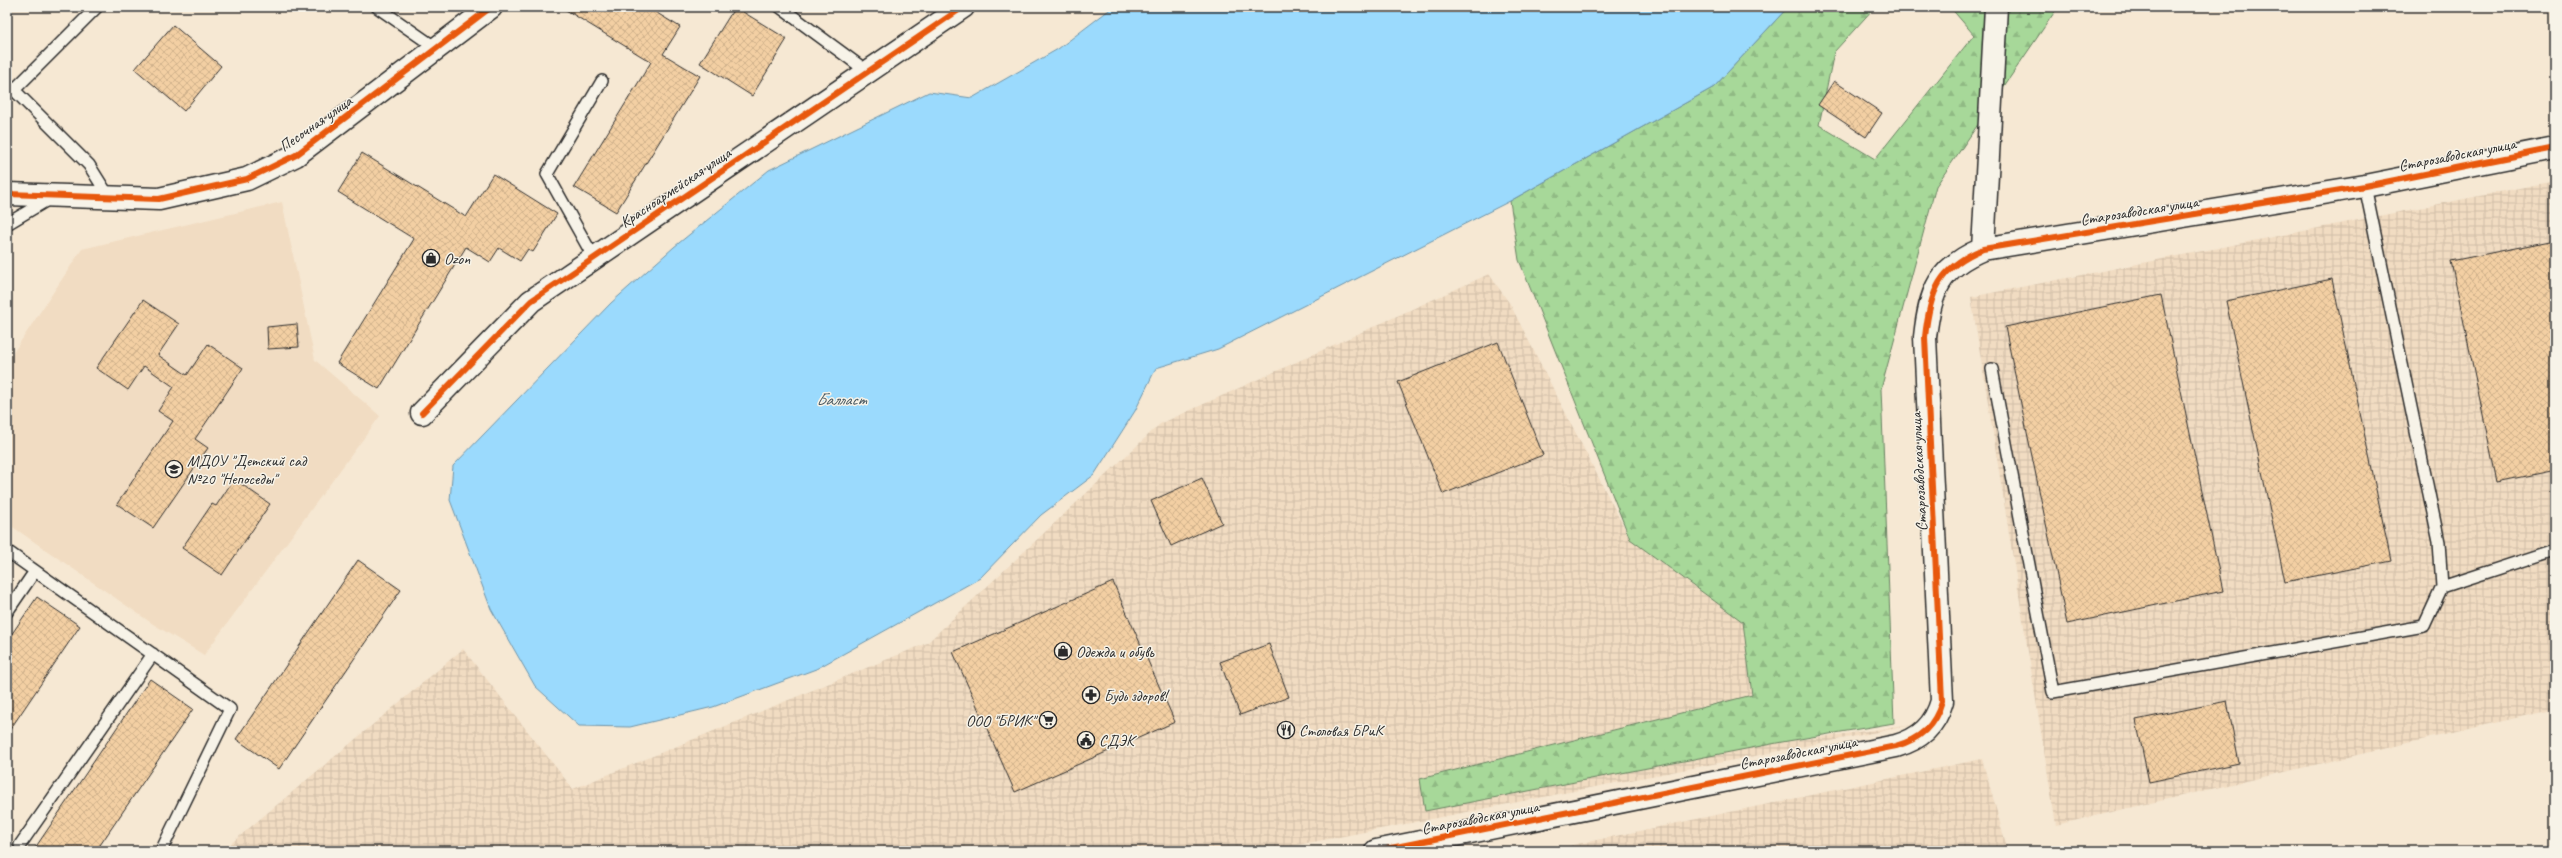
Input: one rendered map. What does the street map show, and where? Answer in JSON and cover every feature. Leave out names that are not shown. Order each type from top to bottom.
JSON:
[{"type":"street","name":"Песочная улица","points":[[7,194],[159,199],[247,179],[296,156],[491,7]]},
{"type":"street","name":"Красноармейская улица","points":[[422,413],[531,301],[964,7]]},
{"type":"street","points":[[1983,249],[1996,7]]},
{"type":"street","name":"Старозаводская улица","points":[[1376,851],[1896,746],[1926,732],[1939,713],[1942,702],[1925,337],[1927,317],[1939,284],[1948,269],[1962,258],[1983,249],[2365,186],[2555,148]]},
{"type":"lane","points":[[97,7],[10,87],[89,165],[109,197]]},
{"type":"lane","points":[[377,7],[436,48]]},
{"type":"lane","points":[[780,7],[868,72]]},
{"type":"lane","points":[[594,258],[547,174],[602,81]]},
{"type":"lane","points":[[1992,369],[2053,692],[2424,626],[2442,587],[2439,542],[2365,186]]},
{"type":"lane","points":[[7,224],[55,196]]},
{"type":"lane","points":[[2442,587],[2555,550]]},
{"type":"lane","points":[[7,551],[230,709],[161,851]]},
{"type":"lane","points":[[7,612],[36,571]]},
{"type":"lane","points":[[20,845],[153,654]]},
{"type":"shaded area","points":[[2555,181],[2555,709],[2056,825],[1971,297]]},
{"type":"shaded area","name":"МДОУ \"Детский сад №20 \"Непоседы\"","points":[[282,202],[315,360],[380,416],[204,655],[153,624],[7,523],[7,362],[82,249]]},
{"type":"shaded area","points":[[1489,274],[1510,304],[1630,539],[1743,622],[1752,695],[1420,779],[1782,742],[1913,725],[1267,851],[222,851],[463,649],[573,789],[927,643],[1160,424]]},
{"type":"shaded area","points":[[1982,759],[2008,851],[1544,851]]},
{"type":"green space","points":[[1788,7],[1875,7],[1834,52],[1819,125],[1875,159],[1974,35],[1950,7],[2058,7],[1936,186],[1881,389],[1894,723],[1782,742],[1425,811],[1420,779],[1752,695],[1743,622],[1630,539],[1519,260],[1510,201],[1714,87]]},
{"type":"water","name":"Балласт","points":[[1113,7],[1788,7],[1714,87],[1510,201],[1218,349],[1156,368],[1135,411],[1094,475],[1041,515],[980,578],[816,669],[713,707],[630,727],[579,726],[535,686],[491,609],[450,500],[453,466],[611,303],[674,247],[769,170],[929,92],[972,98],[1058,49]]},
{"type":"building","points":[[561,7],[647,7],[680,27],[663,54],[700,76],[616,212],[574,187],[651,62]]},
{"type":"building","points":[[735,7],[787,39],[752,96],[700,63]]},
{"type":"building","points":[[173,25],[221,66],[184,111],[135,69]]},
{"type":"building","points":[[1834,81],[1882,113],[1866,137],[1818,105]]},
{"type":"building","points":[[362,153],[466,217],[493,174],[557,214],[533,252],[528,249],[520,261],[499,248],[490,262],[466,247],[379,389],[337,363],[414,239],[338,192]]},
{"type":"building","points":[[2555,240],[2555,470],[2497,482],[2451,261]]},
{"type":"building","points":[[2332,279],[2391,561],[2285,582],[2226,301]]},
{"type":"building","points":[[2161,295],[2223,591],[2067,624],[2005,327]]},
{"type":"building","points":[[143,300],[179,324],[158,355],[187,375],[208,344],[243,368],[195,439],[208,448],[153,528],[117,504],[173,421],[158,411],[174,387],[144,366],[128,390],[96,368]]},
{"type":"building","points":[[297,324],[299,347],[268,349],[267,327]]},
{"type":"building","points":[[1498,342],[1543,455],[1443,494],[1398,382]]},
{"type":"building","points":[[1202,478],[1222,523],[1171,546],[1151,501]]},
{"type":"building","points":[[234,479],[270,504],[222,575],[182,548],[212,504],[216,506]]},
{"type":"building","points":[[358,560],[401,590],[279,769],[236,739]]},
{"type":"building","points":[[1113,582],[1175,722],[1015,792],[953,652]]},
{"type":"building","points":[[37,597],[80,626],[7,734],[7,641]]},
{"type":"building","points":[[1269,644],[1289,697],[1240,715],[1220,662]]},
{"type":"building","points":[[150,679],[193,709],[96,851],[33,851]]},
{"type":"building","points":[[2227,701],[2239,763],[2149,782],[2136,720]]},
{"type":"cycle path","points":[[7,194],[159,199],[247,179],[296,155],[491,7]]},
{"type":"cycle path","points":[[422,413],[531,301],[963,7]]},
{"type":"cycle path","points":[[1376,851],[1896,746],[1912,740],[1931,724],[1942,701],[1925,337],[1930,306],[1939,282],[1956,264],[1968,256],[1983,249],[2365,186],[2555,148]]},
{"type":"place","name":"Ozon","points":[[431,258]]},
{"type":"place","name":"МДОУ \"Детский сад №20 \"Непоседы\"","points":[[174,469]]},
{"type":"place","name":"Одежда и обувь","points":[[1063,651]]},
{"type":"place","name":"Будь здоров!","points":[[1091,695]]},
{"type":"place","name":"ООО \"БРИК\"","points":[[1048,720]]},
{"type":"place","name":"Столовая БРиК","points":[[1286,730]]},
{"type":"place","name":"СДЭК","points":[[1086,740]]}]
